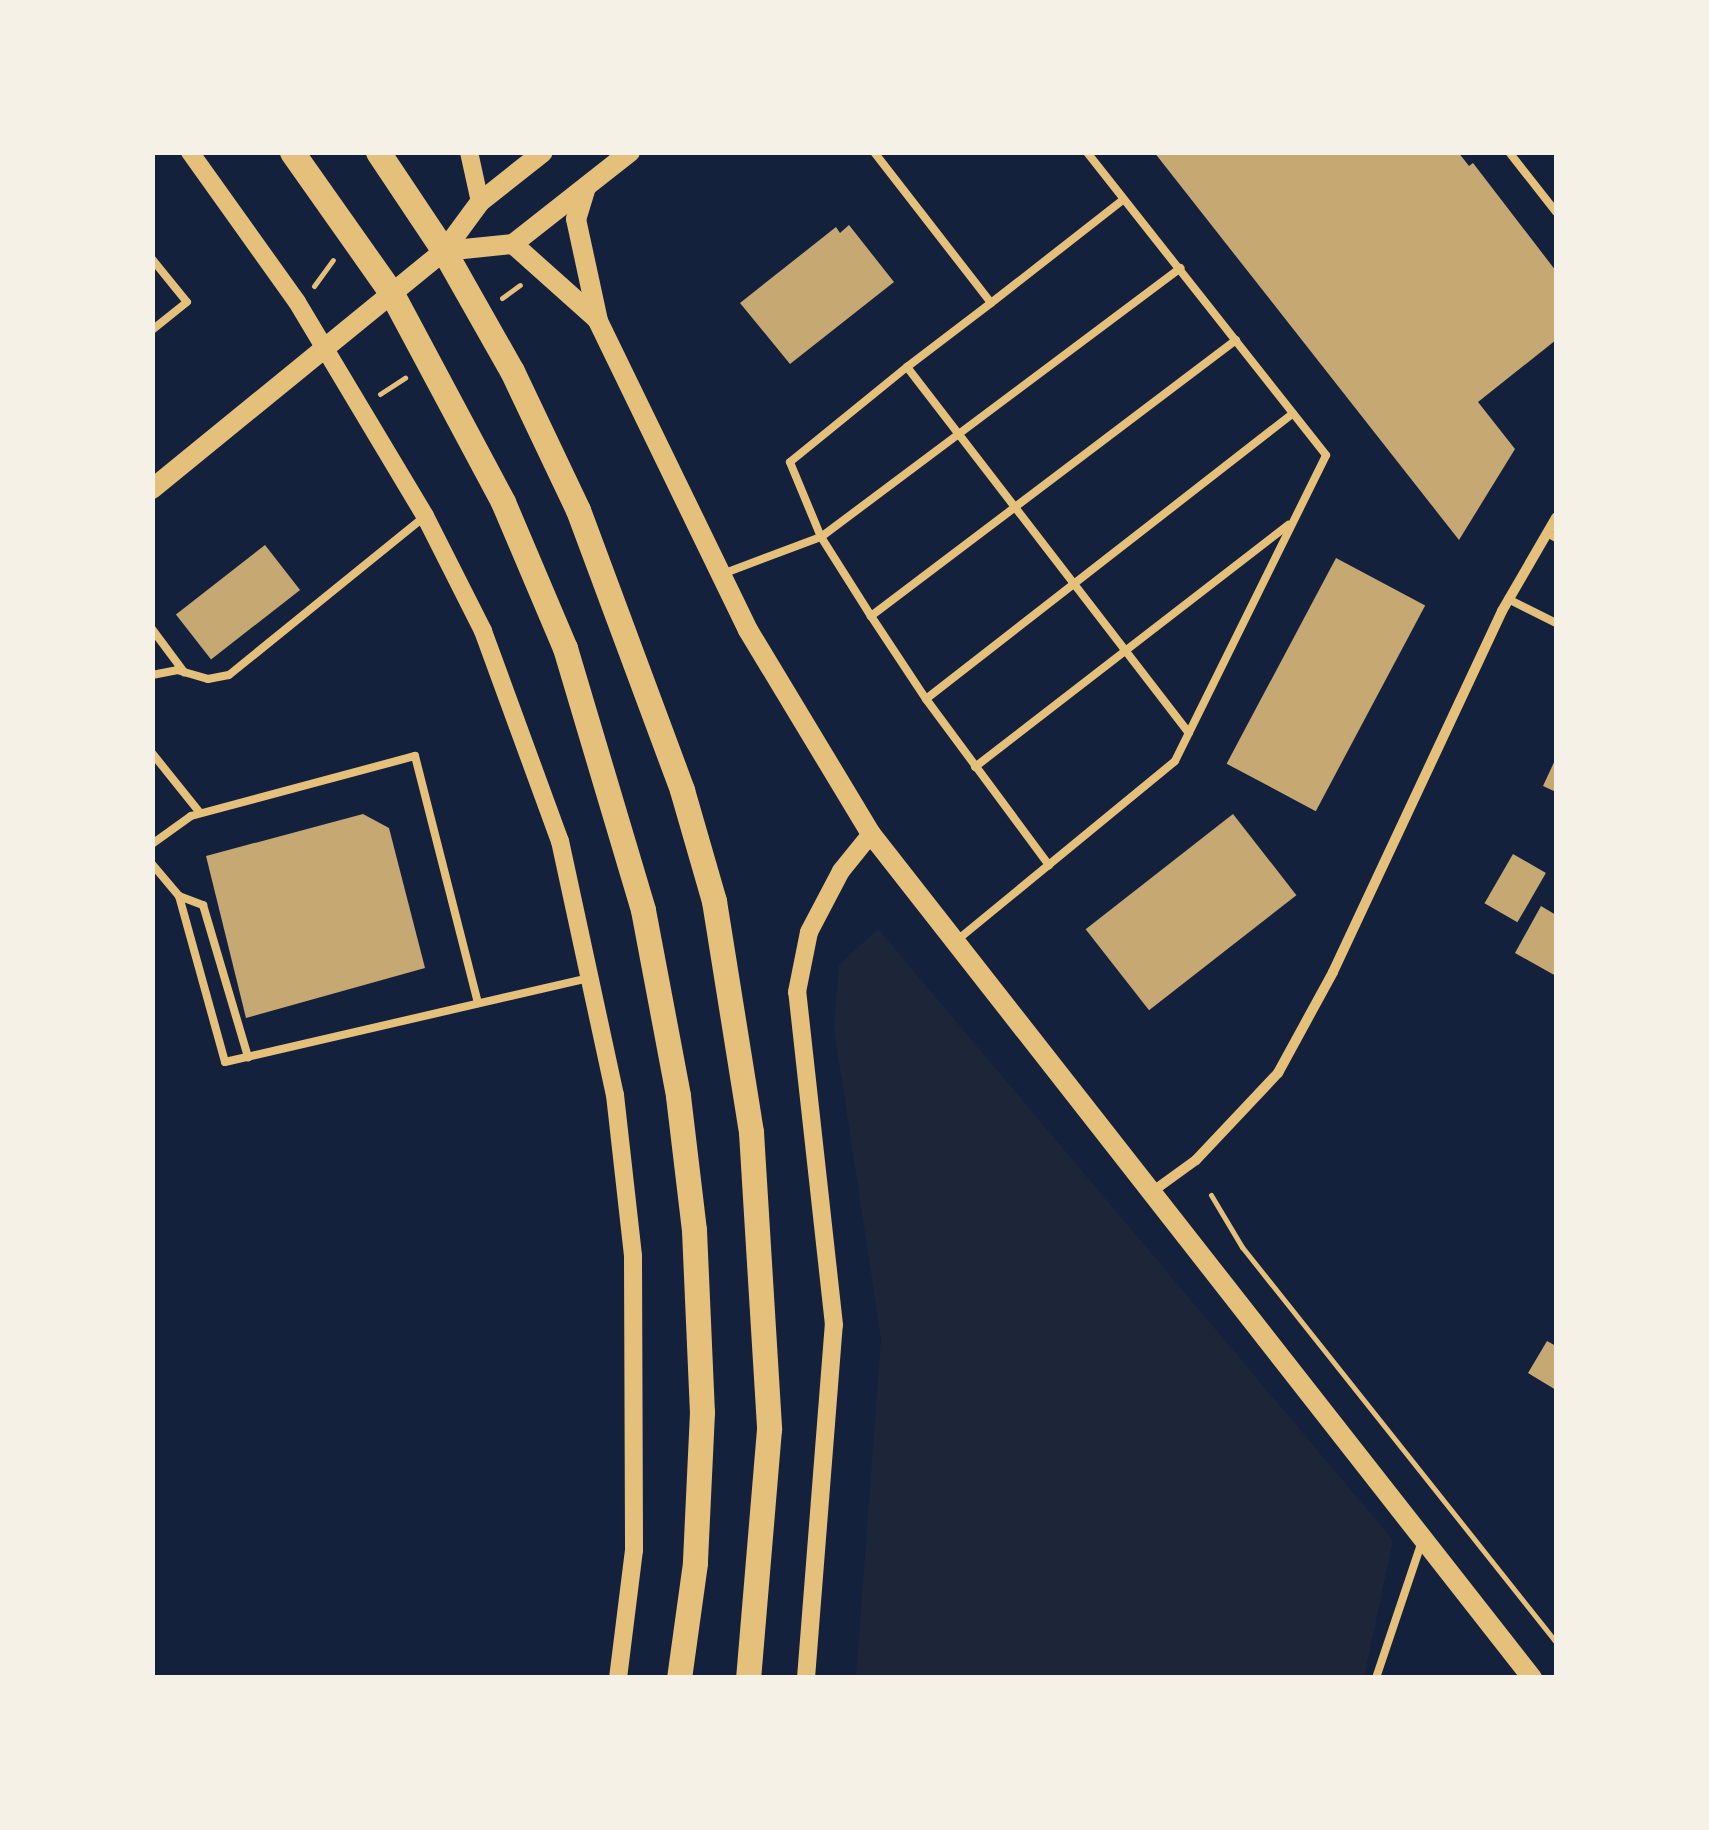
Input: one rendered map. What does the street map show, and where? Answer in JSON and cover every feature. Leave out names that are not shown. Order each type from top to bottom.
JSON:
[{"type":"main road","points":[[292,152],[392,294],[503,502],[564,648],[643,910],[678,1096],[694,1230],[702,1412],[695,1563],[679,1678]]},
{"type":"main road","points":[[378,152],[444,250],[578,510],[682,790],[714,901],[751,1132],[769,1430],[748,1678]]},
{"type":"main road","points":[[152,489],[444,250],[480,202],[543,152]]},
{"type":"main road","points":[[444,250],[513,244],[630,152]]},
{"type":"main road","points":[[586,187],[576,218],[598,320],[721,574],[871,834],[1149,1194],[1532,1678]]},
{"type":"main road","points":[[513,244],[598,320]]},
{"type":"street","points":[[190,152],[326,349],[426,516],[483,631],[560,841],[616,1094],[633,1256],[638,1387],[634,1550],[618,1678]]},
{"type":"street","points":[[469,152],[480,202]]},
{"type":"street","points":[[1149,1194],[1196,1160],[1278,1072],[1333,972],[1508,599],[1552,535],[1556,518]]},
{"type":"street","points":[[806,1678],[834,1325],[797,992],[809,932],[842,871],[871,834]]},
{"type":"lane","points":[[874,152],[990,303]]},
{"type":"lane","points":[[955,942],[1175,761],[1326,455],[1087,152]]},
{"type":"lane","points":[[1509,152],[1556,212]]},
{"type":"lane","points":[[1048,865],[871,616],[821,537],[790,462],[1123,200]]},
{"type":"lane","points":[[152,258],[186,302],[152,330]]},
{"type":"lane","points":[[721,574],[821,537],[1180,268]]},
{"type":"lane","points":[[871,616],[1236,340]]},
{"type":"lane","points":[[907,367],[1070,585],[1189,733]]},
{"type":"lane","points":[[926,698],[1293,414]]},
{"type":"lane","points":[[152,675],[184,672],[208,679],[229,676],[426,516]]},
{"type":"lane","points":[[976,767],[1293,521]]},
{"type":"lane","points":[[1508,599],[1556,622]]},
{"type":"lane","points":[[152,629],[184,672]]},
{"type":"lane","points":[[152,754],[200,813]]},
{"type":"lane","points":[[152,844],[200,813],[416,756],[478,1003]]},
{"type":"lane","points":[[152,864],[178,896],[225,1062],[592,977]]},
{"type":"lane","points":[[178,896],[203,905],[248,1056]]},
{"type":"lane","points":[[1376,1678],[1422,1539]]},
{"type":"path","points":[[310,292],[333,260]]},
{"type":"path","points":[[502,298],[530,276]]},
{"type":"path","points":[[380,394],[405,378]]},
{"type":"path","points":[[1211,1195],[1242,1247],[1556,1642]]},
{"type":"shaded area","points":[[878,929],[1393,1540],[1364,1677],[856,1677],[881,1339],[834,1028],[839,965]]},
{"type":"building","points":[[1154,152],[1458,152],[1469,166],[1473,163],[1556,271],[1556,340],[1478,402],[1515,449],[1459,540]]},
{"type":"building","points":[[849,225],[894,282],[790,364],[740,303],[836,227],[840,233]]},
{"type":"building","points":[[265,545],[300,590],[211,659],[176,615]]},
{"type":"building","points":[[1336,558],[1425,605],[1316,811],[1227,764]]},
{"type":"building","points":[[1556,758],[1556,792],[1543,786]]},
{"type":"building","points":[[363,814],[389,828],[425,968],[246,1018],[206,856]]},
{"type":"building","points":[[1233,814],[1296,895],[1149,1010],[1086,929]]},
{"type":"building","points":[[1513,854],[1546,873],[1517,922],[1484,903]]},
{"type":"building","points":[[1541,906],[1556,915],[1556,976],[1515,953]]},
{"type":"building","points":[[1547,1341],[1556,1346],[1556,1390],[1528,1373]]}]
